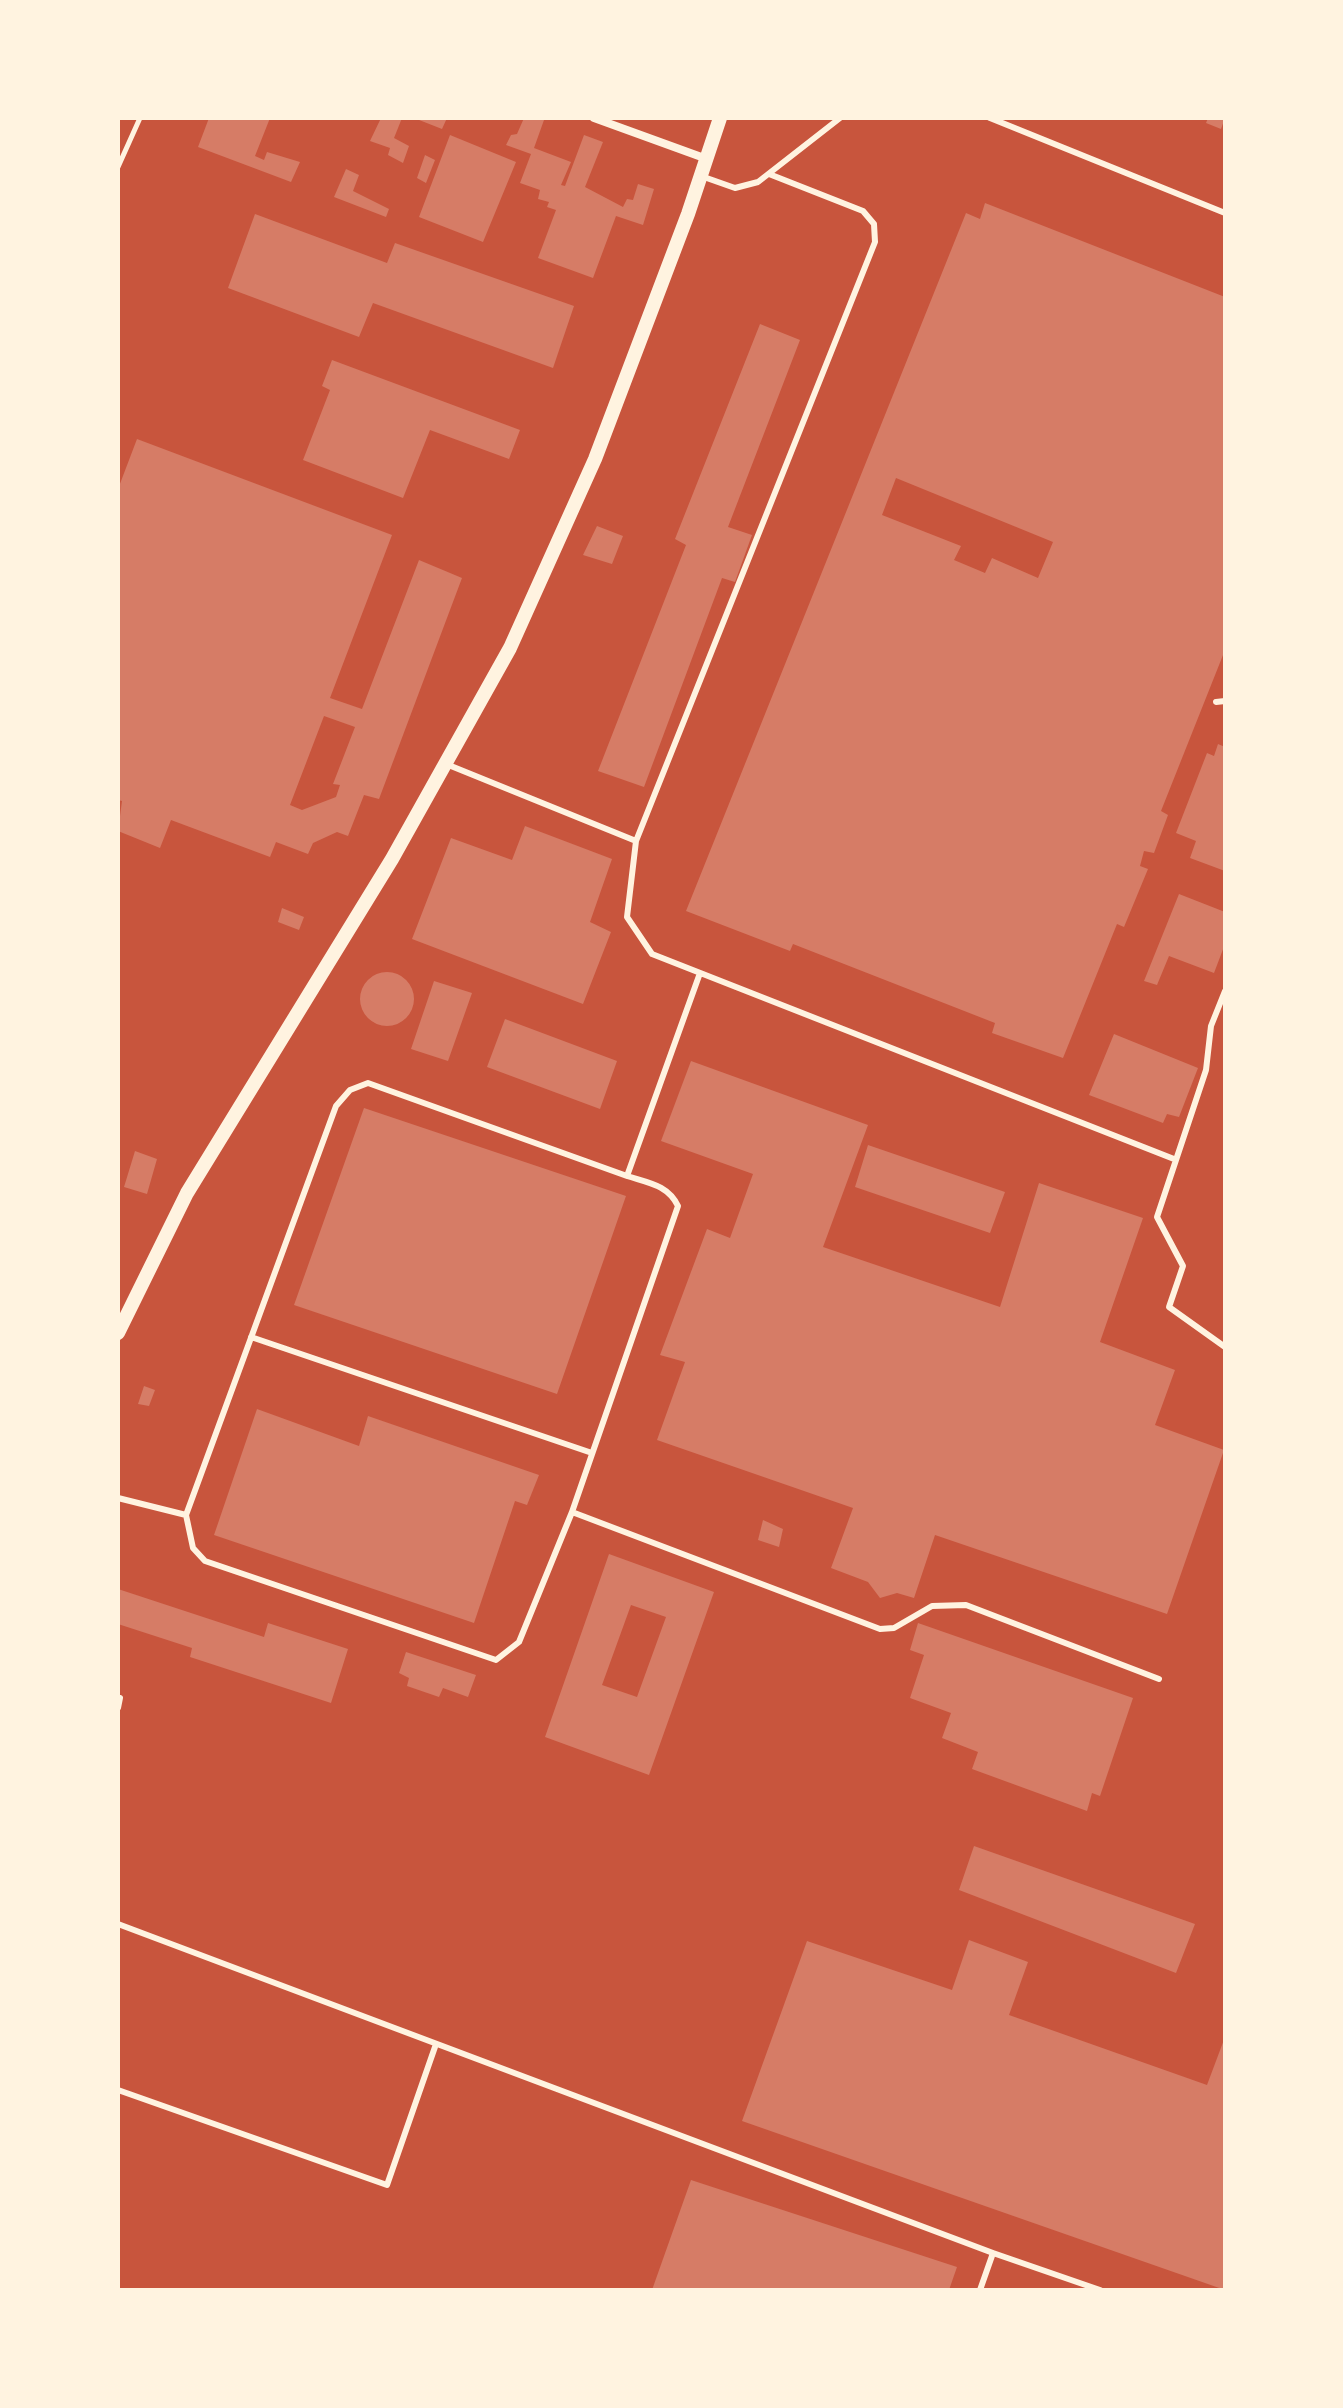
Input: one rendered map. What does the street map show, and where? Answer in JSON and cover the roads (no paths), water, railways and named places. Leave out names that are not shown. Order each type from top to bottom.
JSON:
[{"type":"street","points":[[594,118],[707,159]]},
{"type":"street","points":[[118,1333],[187,1193],[392,859],[510,648],[595,459],[720,118]]},
{"type":"lane","points":[[701,176],[735,188],[758,182],[840,118]]},
{"type":"lane","points":[[990,118],[1225,213]]},
{"type":"lane","points":[[769,174],[863,211],[874,224],[875,242],[636,841],[627,917],[652,954],[1174,1159]]},
{"type":"lane","points":[[1216,702],[1225,701]]},
{"type":"lane","points":[[446,764],[636,841]]},
{"type":"lane","points":[[627,1176],[700,973]]},
{"type":"lane","points":[[1225,991],[1211,1026],[1206,1070],[1157,1217],[1183,1266],[1169,1307],[1225,1347]]},
{"type":"lane","points":[[368,1083],[664,1187],[672,1193],[678,1206],[572,1512],[519,1642],[496,1660],[205,1561],[193,1548],[186,1515],[251,1337],[336,1106],[350,1090],[368,1083]]},
{"type":"lane","points":[[251,1337],[592,1453]]},
{"type":"lane","points":[[118,1498],[186,1515]]},
{"type":"lane","points":[[572,1512],[880,1629],[894,1628],[932,1606],[966,1605],[1159,1679]]},
{"type":"lane","points":[[118,1708],[120,1698]]},
{"type":"lane","points":[[118,1924],[993,2253],[1100,2290]]},
{"type":"lane","points":[[118,2090],[387,2185],[436,2044]]},
{"type":"lane","points":[[980,2290],[993,2253]]}]
